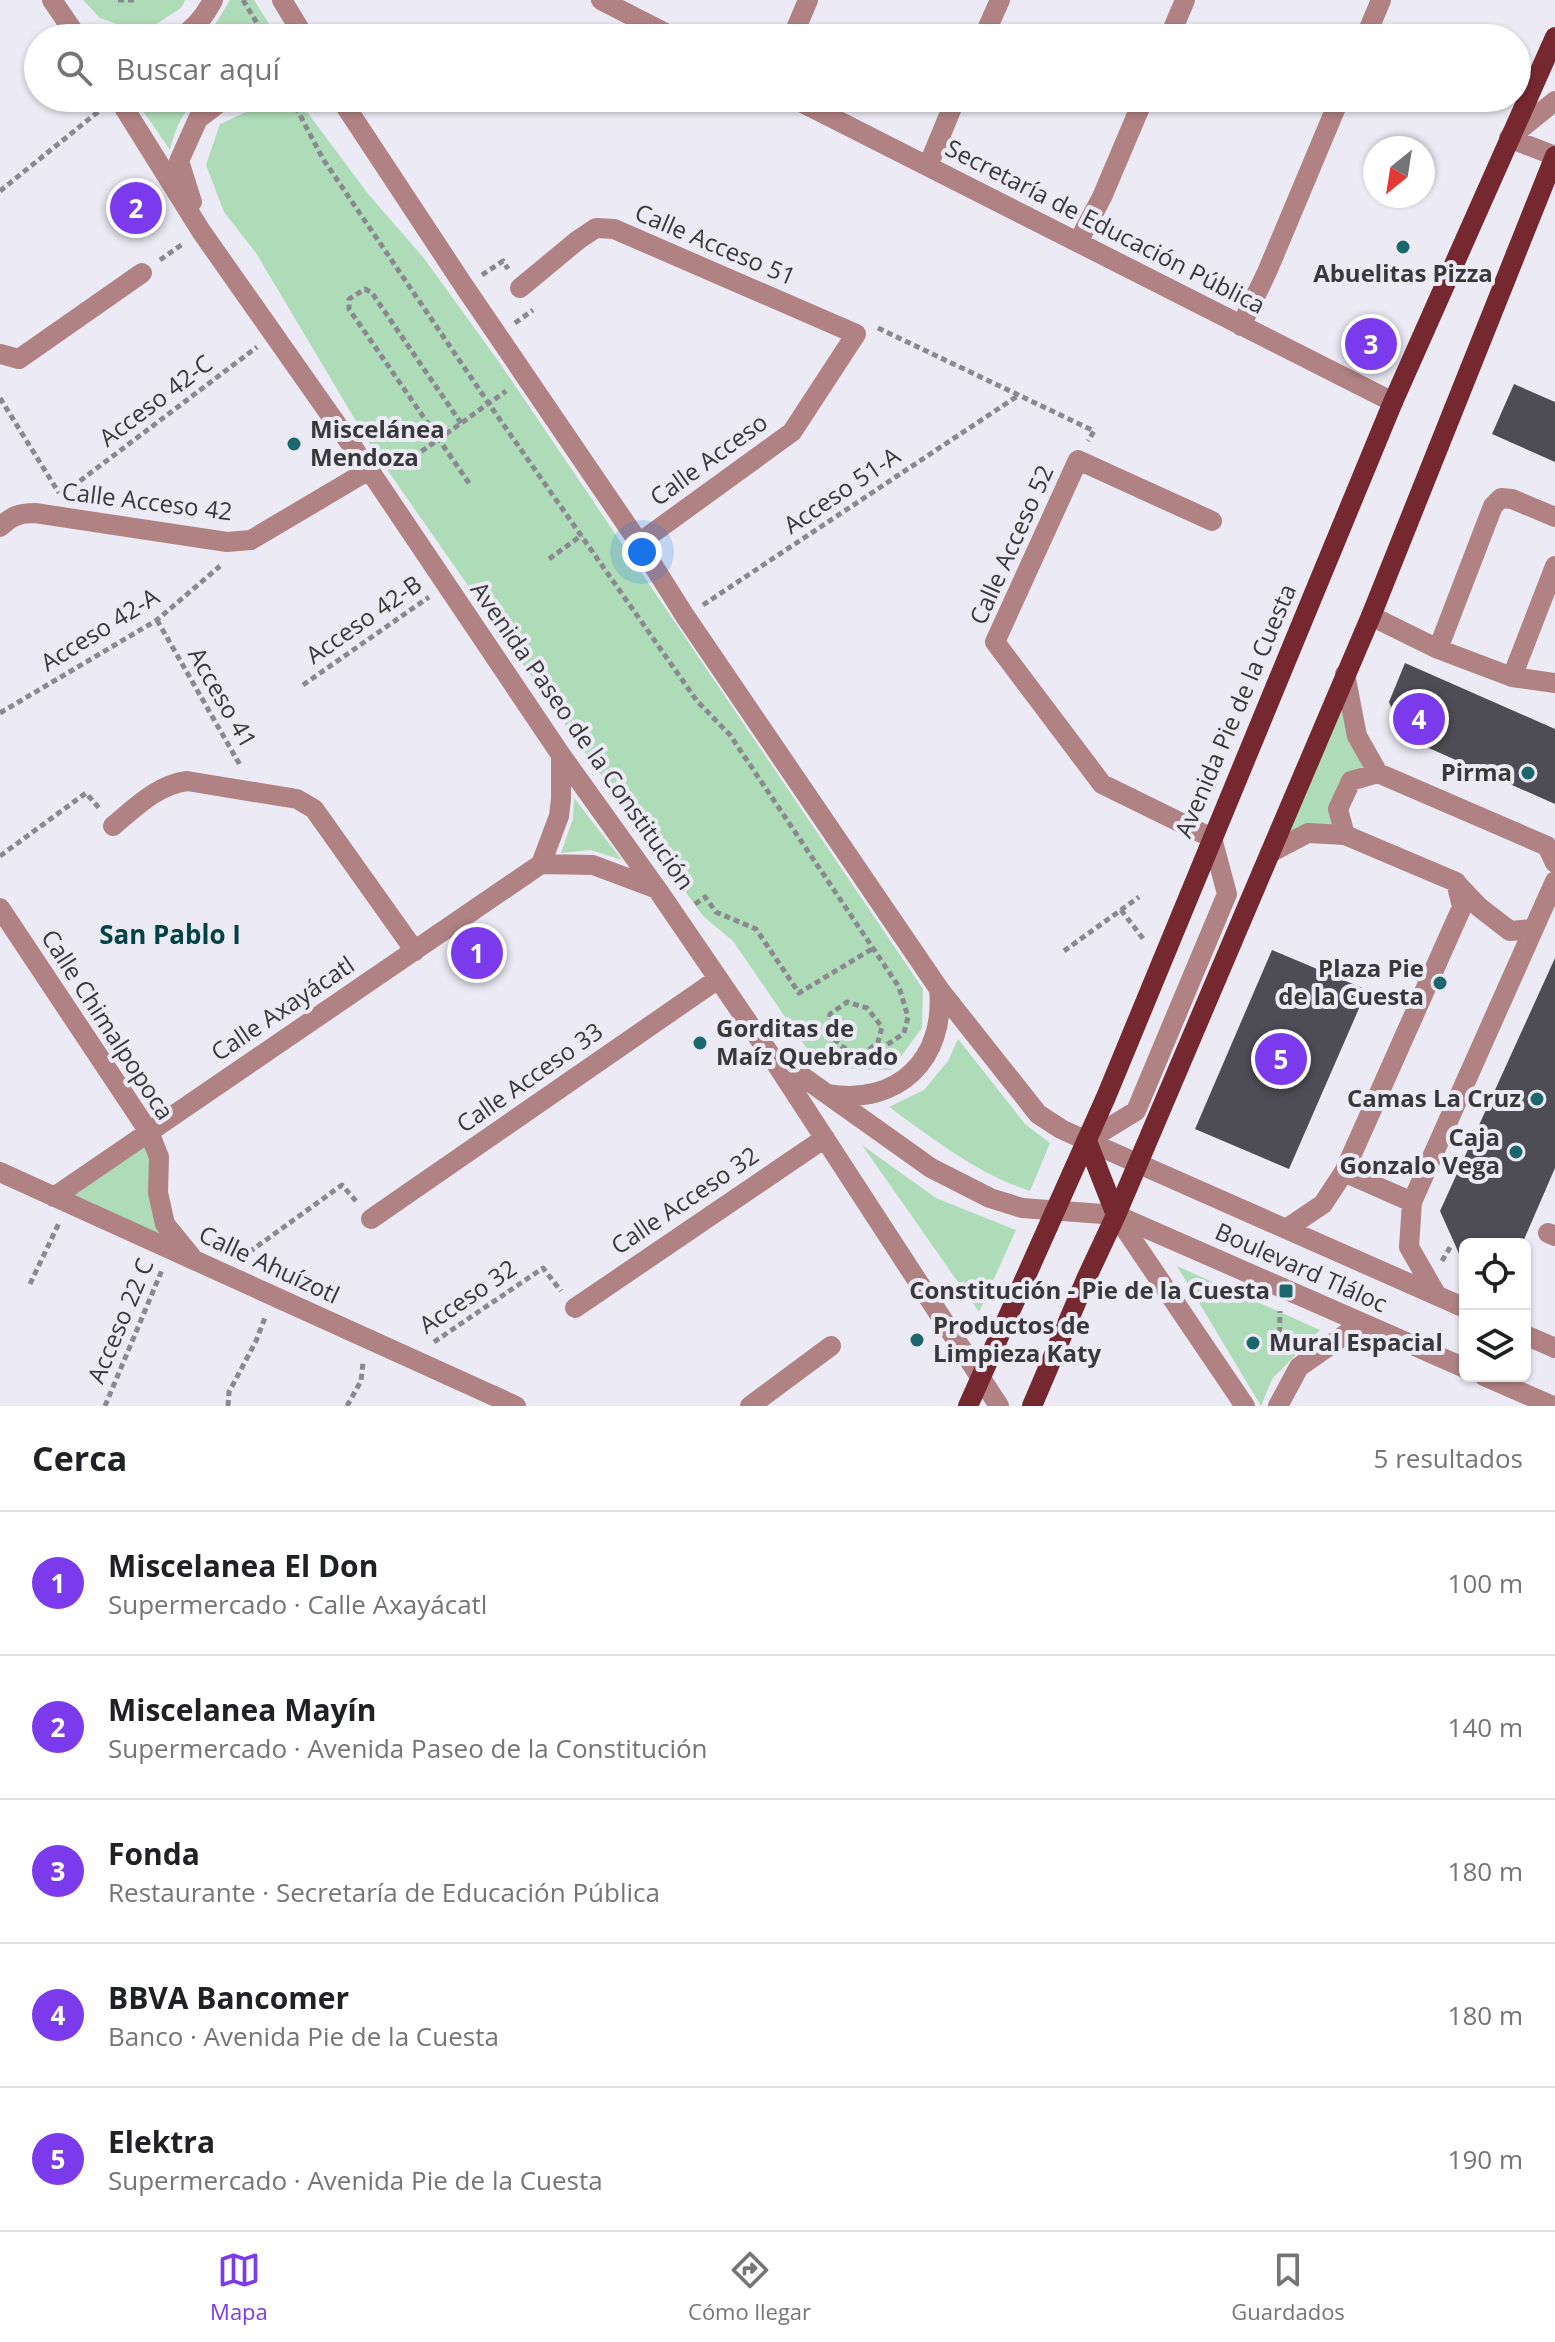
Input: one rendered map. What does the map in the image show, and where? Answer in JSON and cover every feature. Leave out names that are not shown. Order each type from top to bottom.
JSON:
[{"type":"main road","name":"Avenida Pie de la Cuesta","points":[[1531,90],[1555,37]]},
{"type":"main road","name":"Avenida Pie de la Cuesta","points":[[968,1406],[1087,1141],[1393,402],[1521,112]]},
{"type":"main road","points":[[1032,1406],[1371,616],[1555,156]]},
{"type":"main road","points":[[1087,1141],[1116,1215]]},
{"type":"street","points":[[196,24],[213,0]]},
{"type":"street","points":[[282,0],[297,24]]},
{"type":"street","points":[[798,24],[808,0]]},
{"type":"street","points":[[989,24],[1000,0]]},
{"type":"street","points":[[1175,24],[1185,0]]},
{"type":"street","points":[[1371,24],[1381,0]]},
{"type":"street","points":[[609,2],[649,24]]},
{"type":"street","points":[[57,7],[69,24]]},
{"type":"street","points":[[57,7],[77,24]]},
{"type":"street","points":[[1555,101],[1509,138],[1555,156]]},
{"type":"street","name":"Avenida Paseo de la Constitución","points":[[117,112],[373,476],[561,755],[769,1053],[999,1406]]},
{"type":"street","points":[[201,231],[179,161],[198,119],[207,112]]},
{"type":"street","points":[[349,112],[685,616],[939,989],[1038,1114],[1061,1129],[1087,1141],[1136,1111],[1227,894],[1212,838]]},
{"type":"street","name":"Secretaría de Educación Pública","points":[[821,112],[1393,402]]},
{"type":"street","points":[[928,166],[950,112]]},
{"type":"street","points":[[1078,242],[1102,197],[1138,112]]},
{"type":"street","points":[[1241,326],[1334,112]]},
{"type":"street","name":"Calle Acceso 51","points":[[520,288],[596,228],[614,229],[856,334]]},
{"type":"street","points":[[0,354],[19,359],[142,273]]},
{"type":"street","name":"Calle Acceso","points":[[639,543],[792,432],[856,334]]},
{"type":"street","name":"Calle Acceso 52","points":[[1212,521],[1078,460],[995,642],[1102,784],[1212,838]]},
{"type":"street","name":"Calle Acceso 42","points":[[0,527],[12,516],[35,513],[227,542],[251,540],[373,476]]},
{"type":"street","points":[[1438,649],[1493,506],[1501,498],[1512,499],[1555,517]]},
{"type":"street","points":[[1512,677],[1555,566]]},
{"type":"street","points":[[1371,616],[1438,649],[1512,677],[1555,683]]},
{"type":"street","points":[[1345,674],[1357,736],[1378,773],[1547,846],[1555,863]]},
{"type":"street","points":[[561,755],[559,816],[541,864],[593,865],[657,889]]},
{"type":"street","points":[[1345,835],[1338,809],[1351,781],[1378,773]]},
{"type":"street","points":[[113,826],[154,792],[172,783],[187,781],[297,799],[314,809],[415,951]]},
{"type":"street","points":[[1270,853],[1308,833],[1345,835],[1456,882],[1479,907],[1510,931],[1533,929]]},
{"type":"street","name":"Calle Axayácatl","points":[[62,1200],[149,1132],[541,864]]},
{"type":"street","points":[[1436,1294],[1409,1247],[1412,1202],[1555,881]]},
{"type":"street","points":[[1286,1229],[1323,1204],[1344,1172],[1462,907],[1456,882]]},
{"type":"street","name":"Calle Chimalpopoca","points":[[0,908],[149,1132],[159,1157],[158,1193],[165,1224],[193,1259]]},
{"type":"street","name":"Calle Acceso 33","points":[[371,1219],[718,979]]},
{"type":"street","points":[[824,1093],[843,1097],[863,1096],[882,1091],[914,1071],[925,1057],[936,1033],[939,989]]},
{"type":"street","points":[[769,1053],[943,1174],[990,1198],[1022,1208],[1116,1215],[1245,1406]]},
{"type":"street","name":"Calle Acceso 32","points":[[575,1308],[825,1138]]},
{"type":"street","name":"Boulevard Tláloc","points":[[1087,1141],[1459,1305]]},
{"type":"street","name":"Calle Ahuízotl","points":[[0,1172],[516,1406]]},
{"type":"street","points":[[1344,1172],[1412,1202]]},
{"type":"street","name":"Boulevard Tláloc","points":[[1116,1215],[1459,1365]]},
{"type":"street","points":[[1278,1406],[1299,1367],[1363,1324]]},
{"type":"street","points":[[750,1406],[831,1346]]},
{"type":"street","points":[[1498,1382],[1553,1406]]},
{"type":"path","points":[[118,0],[136,0]]},
{"type":"path","points":[[243,0],[258,24]]},
{"type":"path","points":[[0,191],[100,112]]},
{"type":"path","points":[[298,112],[323,159],[489,404],[697,701],[730,735],[899,987],[908,1017],[904,1033],[880,1051],[864,1054],[851,1053],[838,1044],[828,1031],[830,1014],[847,1002],[867,1008],[882,1027],[878,1042],[864,1054]]},
{"type":"path","points":[[142,273],[201,231]]},
{"type":"path","points":[[461,423],[372,293],[365,289],[349,299],[349,309],[471,486]]},
{"type":"path","points":[[856,334],[865,322],[1094,431],[1078,460]]},
{"type":"path","name":"Acceso 42-C","points":[[0,398],[60,496],[273,335]]},
{"type":"path","points":[[373,476],[439,439],[528,378]]},
{"type":"path","name":"Acceso 51-A","points":[[685,616],[1019,395]]},
{"type":"path","points":[[549,559],[582,535]]},
{"type":"path","name":"Acceso 42-A","points":[[0,713],[157,620],[251,540]]},
{"type":"path","name":"Acceso 42-B","points":[[303,685],[446,585]]},
{"type":"path","name":"Acceso 41","points":[[157,620],[256,794]]},
{"type":"path","points":[[0,856],[86,793],[113,826]]},
{"type":"path","points":[[676,917],[705,897],[716,912],[756,929],[799,993],[872,949]]},
{"type":"path","points":[[1064,951],[1139,897]]},
{"type":"path","points":[[1121,910],[1161,961]]},
{"type":"path","points":[[221,1273],[342,1185],[371,1219]]},
{"type":"path","points":[[30,1284],[62,1200]]},
{"type":"path","name":"Acceso 22 C","points":[[105,1406],[171,1249]]},
{"type":"path","name":"Acceso 32","points":[[410,1358],[543,1268],[575,1308]]},
{"type":"path","points":[[228,1406],[229,1392],[256,1341],[273,1296]]},
{"type":"path","points":[[347,1406],[361,1381],[366,1338]]},
{"type":"green space","points":[[83,0],[185,0],[181,8],[156,24],[116,24],[100,18]]},
{"type":"green space","points":[[230,0],[254,0],[269,24],[215,24]]},
{"type":"green space","points":[[144,112],[186,112],[170,150]]},
{"type":"green space","points":[[246,112],[307,112],[369,195],[423,257],[499,362],[923,989],[922,1028],[891,1070],[829,1068],[805,1046],[733,941],[703,916],[580,746],[372,448],[256,253],[224,212],[206,165],[220,124]]},
{"type":"green space","points":[[1345,674],[1378,773],[1351,782],[1345,835],[1308,833],[1270,853]]},
{"type":"green space","points":[[574,798],[622,860],[591,850],[561,853],[573,819]]},
{"type":"green space","points":[[958,1039],[1025,1124],[1050,1143],[1030,1191],[974,1166],[889,1107],[924,1090],[948,1061]]},
{"type":"green space","points":[[149,1132],[158,1193],[193,1259],[54,1197]]},
{"type":"green space","points":[[862,1145],[936,1198],[1016,1230],[979,1312]]},
{"type":"green space","points":[[1177,1266],[1320,1330],[1272,1379],[1261,1406]]},
{"type":"building","points":[[1514,384],[1555,402],[1555,462],[1492,434]]},
{"type":"building","points":[[1405,663],[1555,729],[1555,804],[1404,737],[1389,702]]},
{"type":"building","points":[[1272,950],[1367,990],[1289,1169],[1195,1129]]},
{"type":"building","points":[[1555,958],[1555,1168],[1525,1238],[1459,1238],[1459,1254],[1440,1211]]},
{"type":"place","name":"Miscelanea Mayín","points":[[136,208]]},
{"type":"place","name":"Abuelitas Pizza","points":[[1403,247]]},
{"type":"place","name":"Fonda","points":[[1371,344]]},
{"type":"place","name":"Miscelánea Mendoza","points":[[294,444]]},
{"type":"place","name":"BBVA Bancomer","points":[[1419,719]]},
{"type":"place","name":"Pirma","points":[[1528,773]]},
{"type":"place","name":"Miscelanea El Don","points":[[477,953]]},
{"type":"place","name":"Plaza Pie de la Cuesta","points":[[1440,983]]},
{"type":"place","name":"Gorditas de Maíz Quebrado","points":[[700,1043]]},
{"type":"place","name":"Elektra","points":[[1281,1059]]},
{"type":"place","name":"Camas La Cruz","points":[[1537,1099]]},
{"type":"place","name":"Caja Gonzalo Vega","points":[[1516,1152]]},
{"type":"place","name":"Constitución - Pie de la Cuesta","points":[[1286,1291]]},
{"type":"place","name":"Productos de Limpieza Katy","points":[[917,1340]]},
{"type":"place","name":"Mural Espacial","points":[[1253,1343]]},
{"type":"district","name":"San Pablo I","points":[[170,935]]}]
